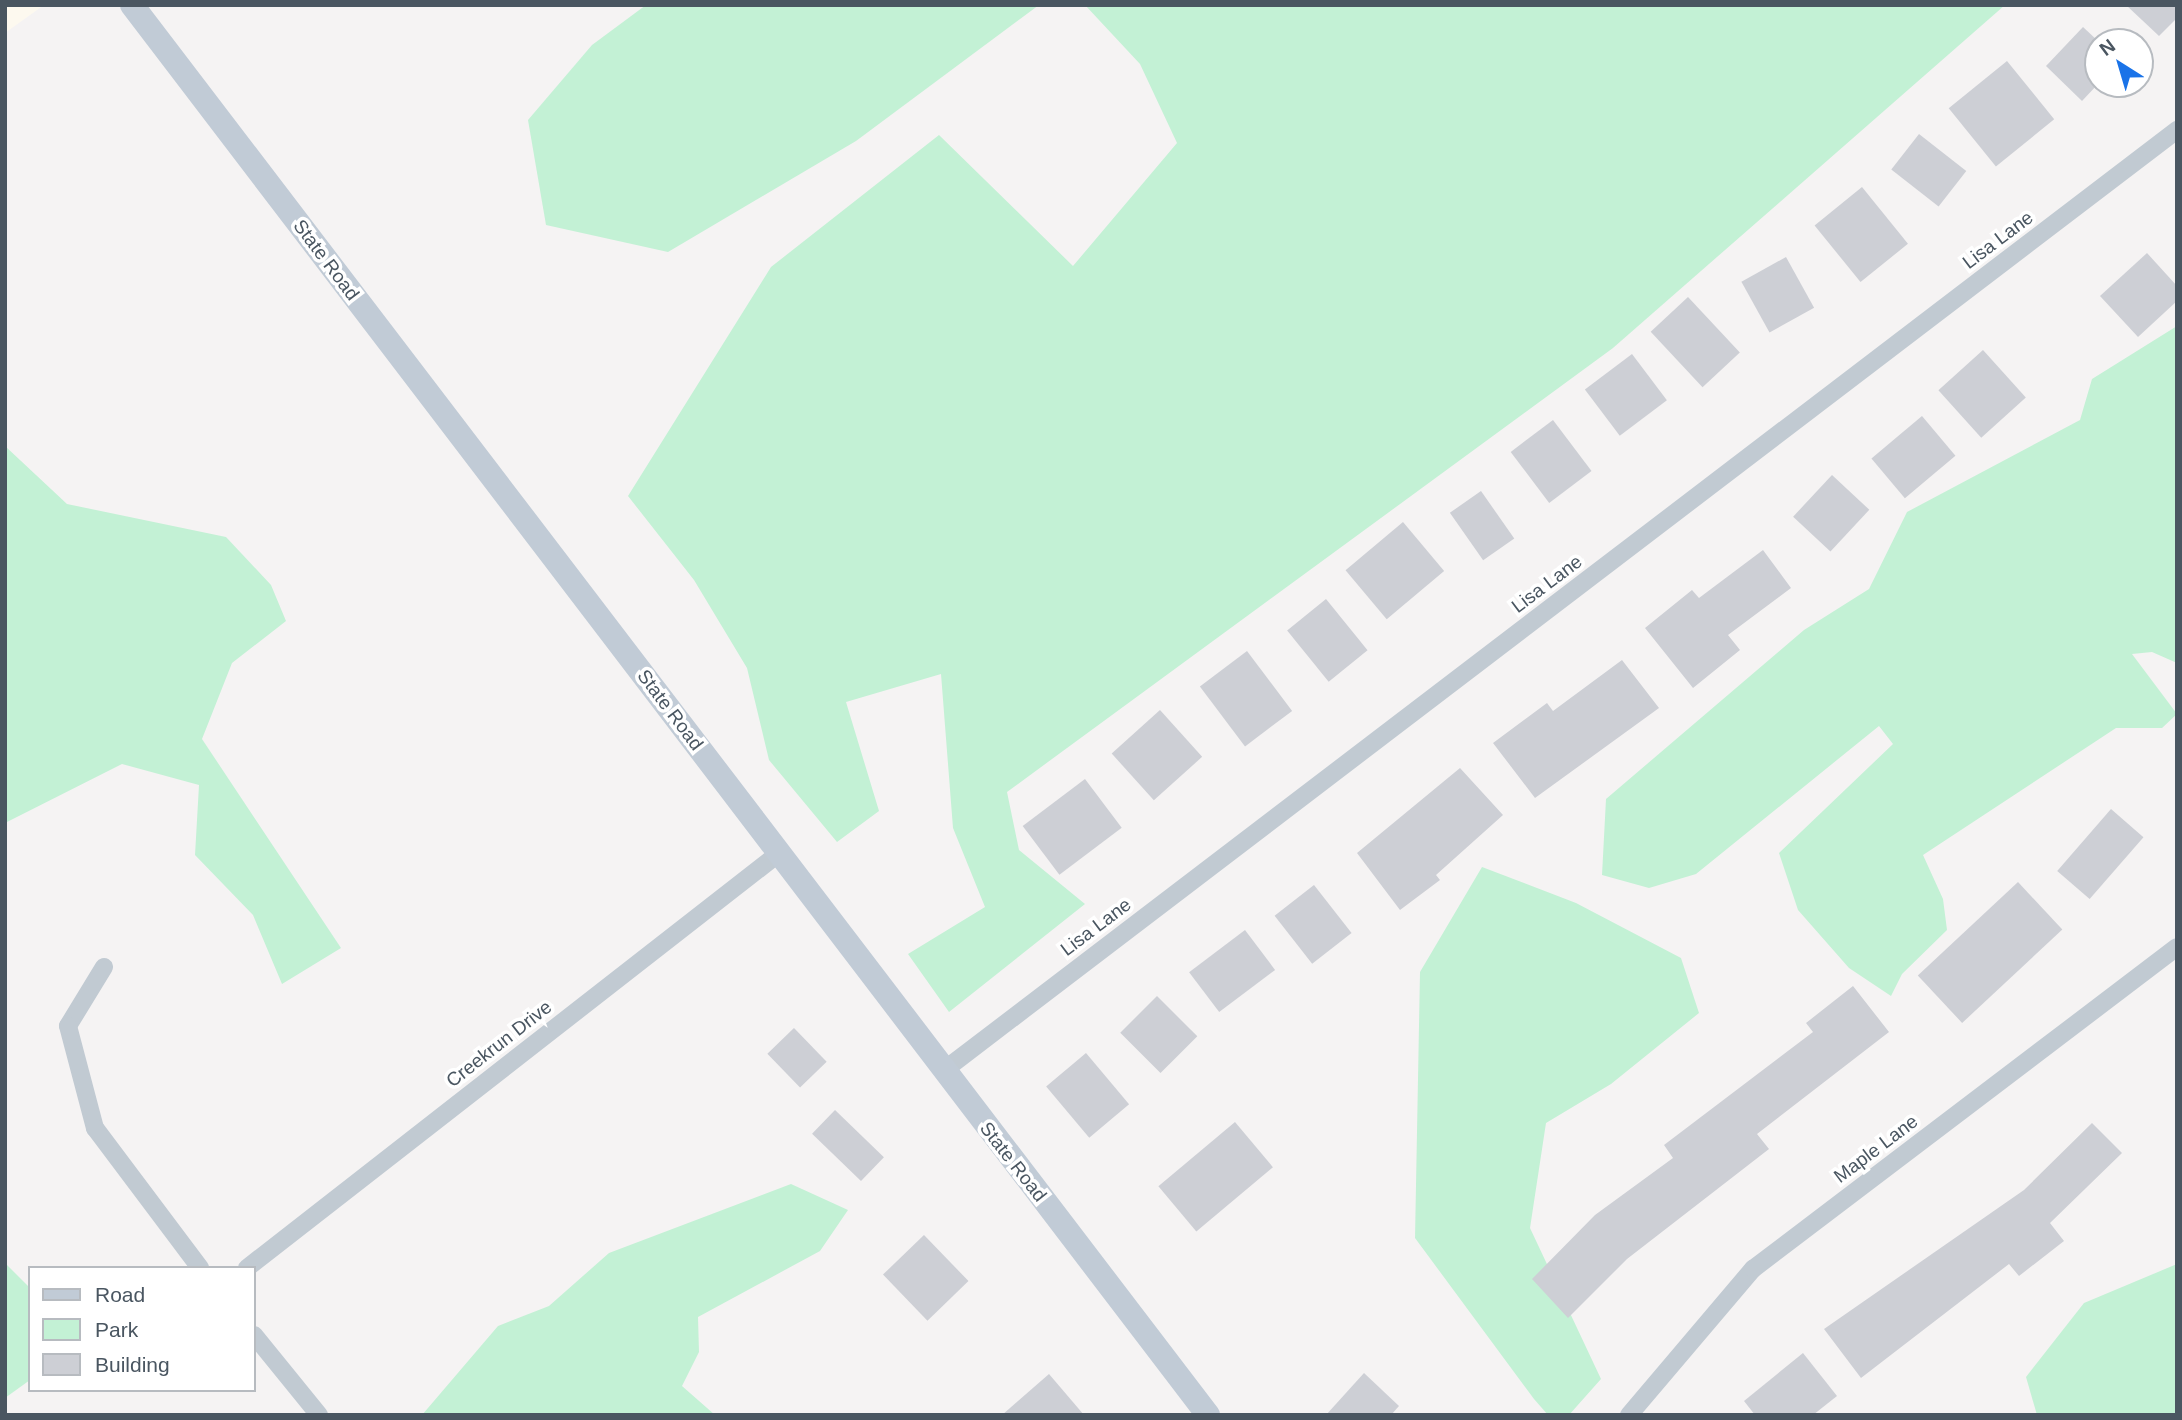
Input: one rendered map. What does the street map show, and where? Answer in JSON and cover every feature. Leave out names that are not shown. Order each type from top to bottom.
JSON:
[{"type":"main road","name":"State Road","points":[[132,5],[1208,1415]]},
{"type":"street","name":"Lisa Lane","points":[[943,1071],[2177,130]]},
{"type":"street","name":"Creekrun Drive","points":[[250,1266],[778,854]]},
{"type":"street","name":"Maple Lane","points":[[1629,1415],[1753,1269],[2177,947]]},
{"type":"street","points":[[104,967],[68,1026],[94,1128],[198,1266]]},
{"type":"street","points":[[256,1337],[319,1415]]},
{"type":"shaded area","points":[[5,5],[44,5],[5,33]]},
{"type":"green space","points":[[646,5],[1039,5],[856,141],[668,252],[546,225],[528,120],[592,45]]},
{"type":"green space","points":[[1085,5],[2005,5],[1613,348],[1007,792],[1019,850],[1085,904],[949,1012],[908,954],[985,907],[953,828],[941,674],[846,702],[879,811],[837,842],[769,760],[747,668],[694,580],[628,496],[771,267],[939,135],[1073,266],[1177,143],[1140,64]]},
{"type":"green space","points":[[2177,326],[2177,663],[2152,652],[2132,654],[2177,714],[2162,728],[2116,728],[1923,855],[1943,899],[1947,930],[1902,974],[1891,996],[1849,968],[1798,910],[1779,853],[1893,744],[1879,726],[1696,874],[1649,888],[1602,875],[1606,799],[1804,630],[1869,589],[1907,512],[2080,420],[2092,379]]},
{"type":"green space","points":[[5,446],[67,504],[226,537],[271,585],[286,621],[232,663],[202,739],[341,948],[282,984],[253,915],[195,855],[199,785],[122,764],[5,823]]},
{"type":"green space","points":[[1482,867],[1576,903],[1681,958],[1699,1013],[1611,1084],[1546,1123],[1530,1228],[1601,1379],[1569,1415],[1548,1415],[1534,1399],[1415,1238],[1420,972]]},
{"type":"green space","points":[[791,1184],[848,1210],[820,1251],[698,1317],[699,1352],[682,1386],[715,1415],[422,1415],[498,1326],[549,1306],[609,1253]]},
{"type":"green space","points":[[5,1263],[28,1286],[28,1381],[5,1398]]},
{"type":"green space","points":[[2177,1264],[2177,1415],[2037,1415],[2026,1377],[2084,1303]]},
{"type":"building","points":[[2126,5],[2177,5],[2177,18],[2159,36],[2154,28],[2150,28]]},
{"type":"building","points":[[2084,28],[2085,98],[2082,101],[2046,66]]},
{"type":"building","points":[[2007,61],[2054,119],[1996,166],[1949,108]]},
{"type":"building","points":[[1919,134],[1966,171],[1939,206],[1891,169]]},
{"type":"building","points":[[1862,187],[1908,244],[1861,282],[1815,225]]},
{"type":"building","points":[[2147,253],[2177,286],[2177,301],[2138,337],[2100,296]]},
{"type":"building","points":[[1786,257],[1814,308],[1770,332],[1741,282]]},
{"type":"building","points":[[1688,297],[1740,353],[1703,387],[1651,332]]},
{"type":"building","points":[[1983,350],[2026,398],[1981,438],[1938,390]]},
{"type":"building","points":[[1632,354],[1667,400],[1620,436],[1585,390]]},
{"type":"building","points":[[1922,416],[1955,456],[1905,498],[1871,458]]},
{"type":"building","points":[[1553,420],[1592,471],[1549,503],[1511,452]]},
{"type":"building","points":[[1832,475],[1869,510],[1830,551],[1793,517]]},
{"type":"building","points":[[1481,491],[1514,539],[1483,560],[1450,513]]},
{"type":"building","points":[[1403,522],[1444,571],[1387,619],[1346,570]]},
{"type":"building","points":[[1763,550],[1791,588],[1728,635],[1740,650],[1693,688],[1645,628],[1692,590],[1699,598]]},
{"type":"building","points":[[1326,599],[1368,650],[1329,682],[1287,630]]},
{"type":"building","points":[[1247,651],[1292,711],[1245,746],[1200,687]]},
{"type":"building","points":[[1622,660],[1659,708],[1535,798],[1493,743],[1547,703],[1553,711]]},
{"type":"building","points":[[1160,710],[1202,757],[1154,800],[1112,753]]},
{"type":"building","points":[[1460,768],[1503,815],[1436,875],[1440,880],[1400,910],[1357,853]]},
{"type":"building","points":[[1085,779],[1122,828],[1059,875],[1023,826]]},
{"type":"building","points":[[2111,809],[2143,837],[2090,899],[2057,871]]},
{"type":"building","points":[[2018,882],[2062,930],[1962,1023],[1918,975]]},
{"type":"building","points":[[1314,885],[1352,933],[1312,964],[1275,916]]},
{"type":"building","points":[[1245,930],[1275,970],[1219,1012],[1189,972]]},
{"type":"building","points":[[1853,986],[1889,1032],[1757,1134],[1769,1149],[1627,1259],[1568,1318],[1532,1279],[1595,1215],[1673,1158],[1664,1145],[1813,1032],[1806,1023]]},
{"type":"building","points":[[1157,996],[1197,1036],[1161,1073],[1120,1033]]},
{"type":"building","points":[[794,1028],[827,1062],[800,1088],[767,1054]]},
{"type":"building","points":[[1086,1053],[1129,1104],[1089,1138],[1046,1086]]},
{"type":"building","points":[[835,1110],[884,1157],[861,1181],[812,1134]]},
{"type":"building","points":[[1235,1122],[1273,1167],[1196,1231],[1158,1186]]},
{"type":"building","points":[[2092,1123],[2122,1153],[2050,1223],[2064,1241],[2019,1276],[2009,1264],[1861,1378],[1824,1329],[2024,1190]]},
{"type":"building","points":[[924,1235],[968,1281],[927,1321],[883,1275]]},
{"type":"building","points":[[1803,1353],[1837,1396],[1813,1415],[1755,1415],[1744,1401]]},
{"type":"building","points":[[1364,1373],[1399,1406],[1391,1415],[1326,1415]]},
{"type":"building","points":[[1049,1374],[1084,1415],[1002,1415]]}]
